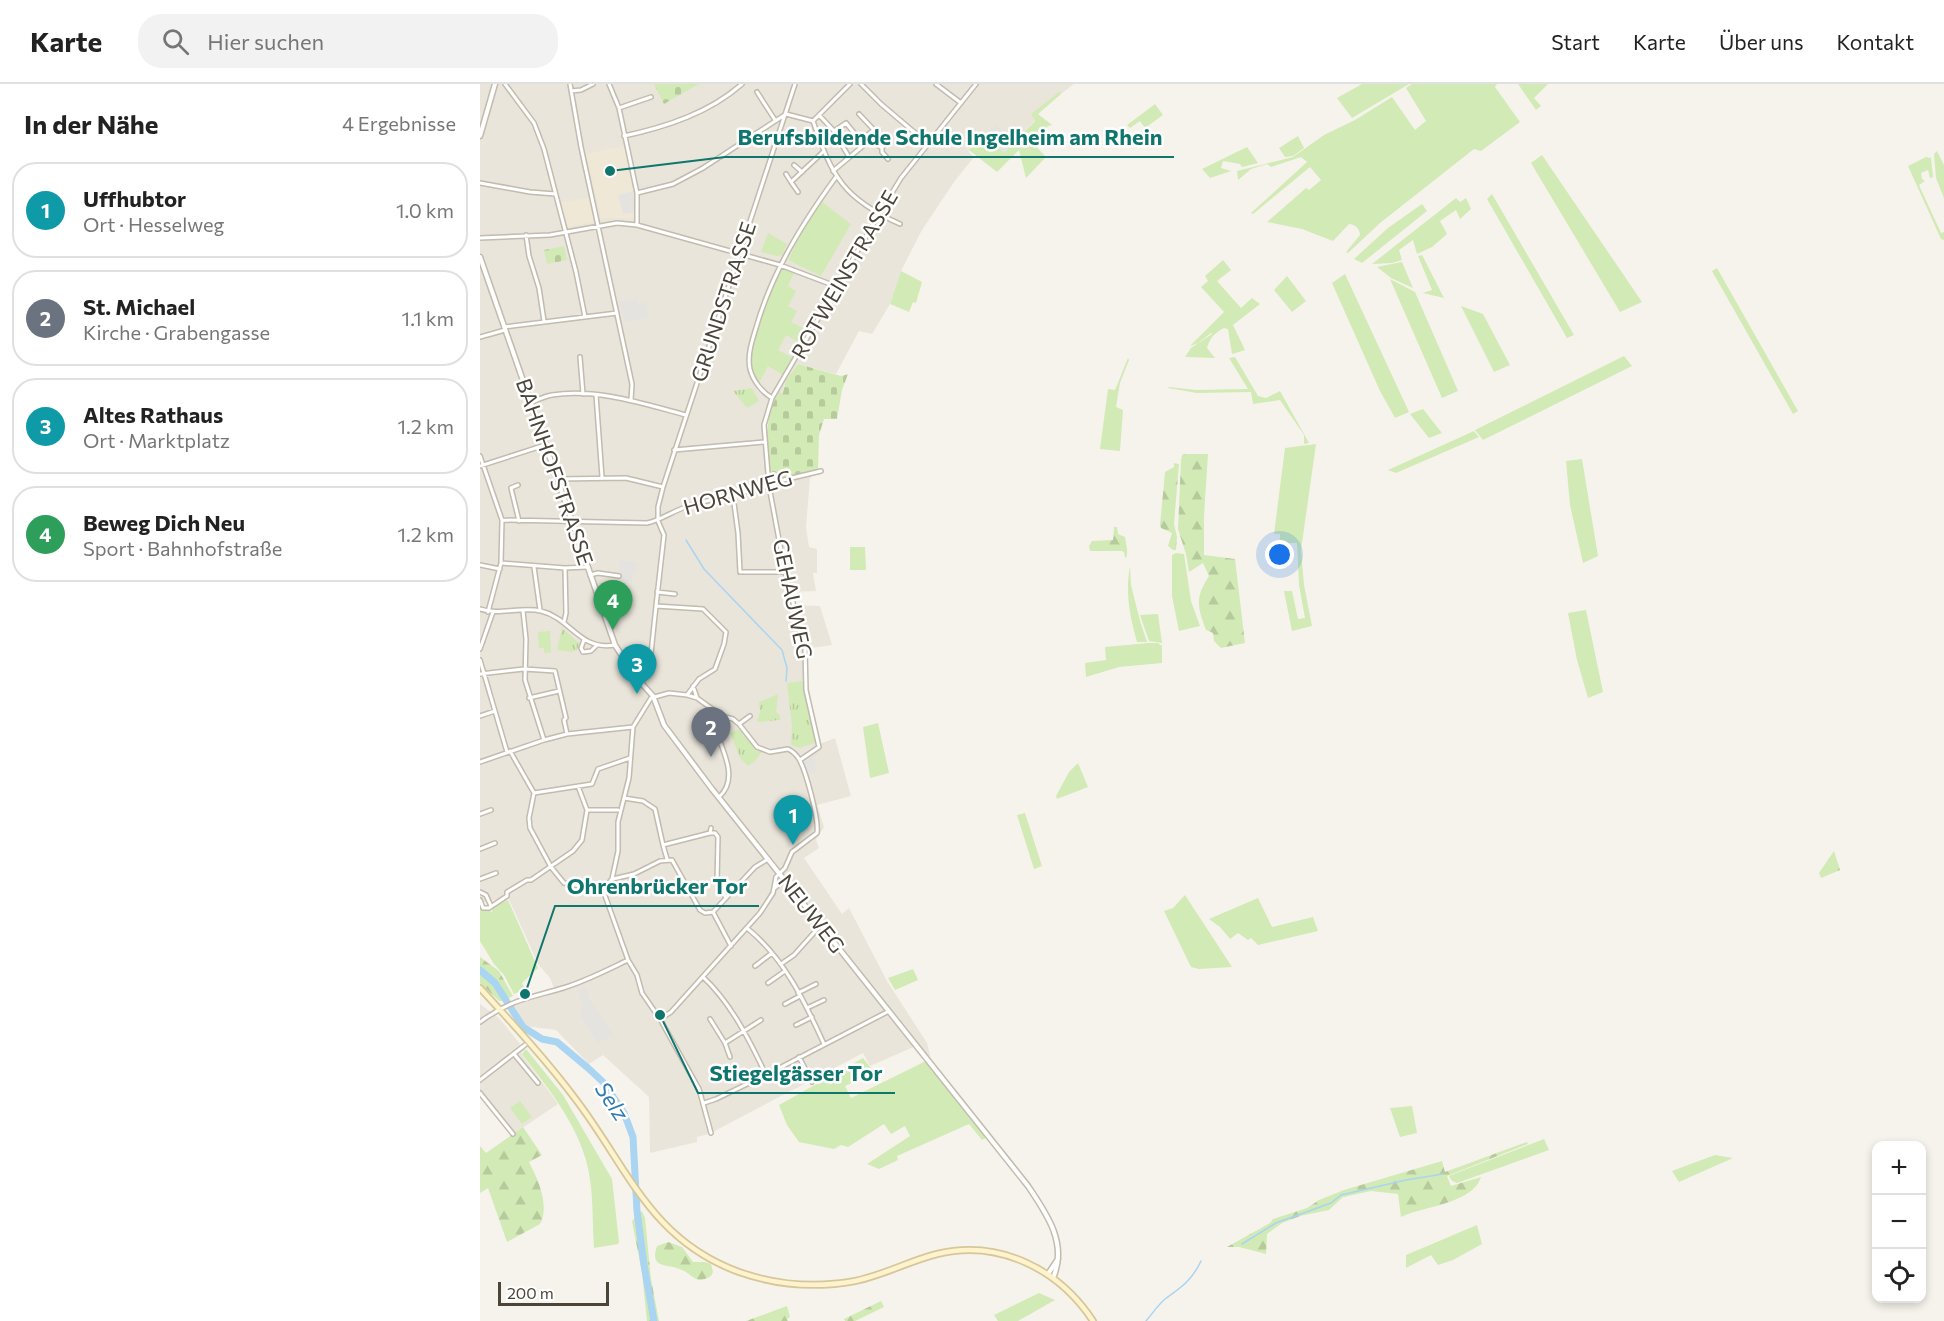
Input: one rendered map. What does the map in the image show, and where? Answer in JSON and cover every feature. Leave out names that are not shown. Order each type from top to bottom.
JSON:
[{"type":"main road","points":[[480,988],[566,1086],[617,1159],[638,1194],[664,1225],[699,1253],[749,1275],[782,1282],[835,1284],[879,1275],[938,1254],[971,1250],[988,1252],[1014,1258],[1048,1274],[1079,1302],[1093,1321]]},
{"type":"street","points":[[480,136],[495,84]]},
{"type":"street","points":[[505,84],[534,123],[544,149],[585,317]]},
{"type":"street","points":[[570,84],[632,384],[631,400]]},
{"type":"street","points":[[571,92],[593,84]]},
{"type":"street","points":[[609,84],[618,108],[636,193],[637,225]]},
{"type":"street","points":[[624,136],[682,120],[711,106],[742,84]]},
{"type":"street","name":"GRUNDSTRASSE","points":[[657,520],[663,486],[674,450],[795,84]]},
{"type":"street","points":[[813,121],[850,84]]},
{"type":"street","points":[[861,84],[927,143]]},
{"type":"street","points":[[936,84],[961,103]]},
{"type":"street","name":"ROTWEINSTRASSE","points":[[769,486],[764,425],[772,398],[902,178],[927,143],[976,84]]},
{"type":"street","points":[[757,92],[775,120]]},
{"type":"street","points":[[618,108],[651,97]]},
{"type":"street","points":[[636,193],[674,184],[786,114],[813,121]]},
{"type":"street","points":[[859,114],[874,130],[861,140]]},
{"type":"street","points":[[819,115],[834,131],[849,157]]},
{"type":"street","points":[[813,121],[823,152],[836,177],[854,196],[879,214],[900,224]]},
{"type":"street","points":[[834,131],[846,123],[864,145]]},
{"type":"street","points":[[882,148],[888,139]]},
{"type":"street","points":[[833,171],[870,140],[882,148],[882,152],[888,159]]},
{"type":"street","points":[[791,182],[823,152]]},
{"type":"street","points":[[794,165],[802,172]]},
{"type":"street","points":[[786,174],[798,192]]},
{"type":"street","points":[[772,398],[762,390],[752,376],[750,355],[765,297],[780,265],[812,210],[836,177]]},
{"type":"street","points":[[480,183],[556,194]]},
{"type":"street","points":[[480,238],[565,233],[599,224],[637,225],[780,265],[838,287]]},
{"type":"street","points":[[525,235],[539,288],[544,322]]},
{"type":"street","name":"BAHNHOFSTRASSE","points":[[480,257],[615,645],[653,696]]},
{"type":"street","points":[[480,337],[505,328],[617,313]]},
{"type":"street","points":[[580,357],[583,394]]},
{"type":"street","points":[[530,403],[552,395],[596,395],[631,400],[686,415]]},
{"type":"street","points":[[596,395],[602,477]]},
{"type":"street","points":[[674,450],[765,442]]},
{"type":"street","points":[[482,465],[545,445]]},
{"type":"street","points":[[480,456],[502,520],[501,563],[488,612]]},
{"type":"street","name":"HORNWEG","points":[[502,520],[647,523],[685,507],[821,471]]},
{"type":"street","points":[[557,479],[626,478],[663,486]]},
{"type":"street","points":[[518,485],[511,488],[519,521]]},
{"type":"street","name":"GEHAUWEG","points":[[769,486],[784,572],[805,649],[806,690],[819,747],[800,760]]},
{"type":"street","points":[[733,495],[740,572],[784,572]]},
{"type":"street","points":[[641,682],[646,676],[650,663],[664,535],[657,520]]},
{"type":"street","points":[[501,563],[534,567],[587,567]]},
{"type":"street","points":[[480,565],[500,569]]},
{"type":"street","points":[[534,567],[540,610]]},
{"type":"street","points":[[564,621],[566,613],[565,568]]},
{"type":"street","points":[[590,575],[598,573],[619,576]]},
{"type":"street","points":[[657,592],[675,594]]},
{"type":"street","points":[[656,606],[703,609],[726,632],[715,669],[699,679],[687,694]]},
{"type":"street","points":[[480,609],[488,612],[540,610],[564,621],[584,640],[597,645],[615,645]]},
{"type":"street","points":[[523,611],[525,680],[544,740]]},
{"type":"street","points":[[480,649],[493,612]]},
{"type":"street","points":[[584,640],[581,648],[583,652],[591,651],[597,645]]},
{"type":"street","points":[[480,660],[481,674],[508,752],[534,793],[529,824],[551,867],[564,883],[603,890]]},
{"type":"street","points":[[481,674],[524,669],[555,670],[566,718],[564,720],[567,734]]},
{"type":"street","points":[[693,686],[697,698]]},
{"type":"street","points":[[529,698],[559,691]]},
{"type":"street","points":[[603,890],[612,879],[618,851],[619,810],[629,778],[633,727],[647,700],[653,696],[665,693],[687,694],[697,698],[722,716],[733,719],[757,747],[770,752],[788,749],[800,760],[813,802],[817,833],[792,852],[785,868],[775,879],[774,889],[767,904],[748,928],[671,1012],[660,1019]]},
{"type":"street","name":"NEUWEG","points":[[653,696],[664,725],[1038,1200],[1056,1235],[1059,1252]]},
{"type":"street","points":[[709,706],[711,720],[728,763],[728,780],[724,792],[719,797]]},
{"type":"street","points":[[480,716],[495,711]]},
{"type":"street","points":[[739,724],[750,716]]},
{"type":"street","points":[[480,762],[567,734],[633,727]]},
{"type":"street","points":[[534,793],[593,783],[595,772],[598,769],[630,758]]},
{"type":"street","points":[[480,903],[483,908],[487,909],[507,896],[507,892],[531,880],[573,851],[582,840],[587,810],[578,786]]},
{"type":"street","points":[[624,798],[644,801],[655,809],[667,859]]},
{"type":"street","points":[[480,814],[491,810]]},
{"type":"street","points":[[587,810],[619,810]]},
{"type":"street","points":[[710,833],[711,828]]},
{"type":"street","points":[[663,845],[715,833],[718,837],[717,882],[726,898]]},
{"type":"street","points":[[480,849],[495,843]]},
{"type":"street","points":[[612,879],[643,871],[667,859],[672,860],[700,910],[705,913],[713,912],[755,867],[768,859]]},
{"type":"street","points":[[480,879],[496,873]]},
{"type":"street","points":[[774,889],[784,880]]},
{"type":"street","points":[[603,890],[642,993],[660,1019],[699,1089],[711,1133]]},
{"type":"street","points":[[480,892],[486,895],[491,906]]},
{"type":"street","points":[[713,912],[732,946]]},
{"type":"street","points":[[781,964],[794,955],[820,926]]},
{"type":"street","points":[[748,928],[763,941],[781,964],[812,1017],[824,1044]]},
{"type":"street","points":[[756,966],[772,953]]},
{"type":"street","points":[[480,1022],[498,1008],[601,974],[628,960]]},
{"type":"street","points":[[768,983],[785,971]]},
{"type":"street","points":[[703,977],[713,987],[744,1032],[766,1075]]},
{"type":"street","points":[[784,1004],[816,984]]},
{"type":"street","points":[[807,1008],[824,999]]},
{"type":"street","points":[[704,1103],[766,1075],[889,1011]]},
{"type":"street","points":[[796,1025],[812,1017]]},
{"type":"street","points":[[710,1019],[725,1043],[730,1057]]},
{"type":"street","points":[[725,1043],[761,1020]]},
{"type":"street","points":[[480,1080],[525,1046]]},
{"type":"street","points":[[514,1054],[538,1083]]},
{"type":"street","points":[[800,1057],[812,1082]]},
{"type":"street","points":[[480,1093],[513,1134]]},
{"type":"street","points":[[1048,1274],[1055,1265],[1059,1252]]},
{"type":"street","points":[[1053,1278],[1058,1266],[1059,1252]]},
{"type":"shaded area","points":[[480,84],[1074,84],[1061,94],[1059,92],[1032,114],[1035,120],[1004,153],[986,135],[968,151],[974,157],[922,230],[901,271],[890,304],[872,334],[859,331],[836,374],[798,364],[786,380],[783,393],[767,425],[770,480],[816,470],[810,478],[806,527],[809,547],[817,549],[817,573],[813,573],[816,591],[787,592],[791,605],[820,606],[832,645],[804,649],[805,690],[817,745],[835,738],[851,796],[817,805],[824,827],[816,840],[819,848],[804,858],[842,914],[849,908],[887,981],[927,1043],[929,1059],[918,1045],[870,1066],[863,1053],[709,1134],[697,1137],[697,1142],[650,1153],[649,1097],[603,1055],[589,1064],[556,1030],[525,1026],[514,1006],[546,995],[554,988],[550,978],[538,964],[508,897],[480,903]]},
{"type":"shaded area","points":[[996,125],[1014,143],[1004,153],[986,135]]},
{"type":"shaded area","points":[[624,146],[633,188],[635,215],[633,218],[601,218],[586,154]]},
{"type":"shaded area","points":[[633,191],[635,212],[623,214],[618,195]]},
{"type":"shaded area","points":[[589,197],[595,222],[567,227],[560,203]]},
{"type":"shaded area","points":[[636,298],[638,304],[646,302],[649,318],[625,323],[618,301]]},
{"type":"shaded area","points":[[620,560],[637,562],[636,574],[633,574],[632,582],[611,579],[612,574],[618,574]]},
{"type":"shaded area","points":[[818,750],[819,754],[814,758],[817,772],[806,775],[802,761]]},
{"type":"shaded area","points":[[585,987],[592,1003],[614,1035],[597,1043],[580,1016],[582,1005],[577,991]]},
{"type":"shaded area","points":[[480,1004],[499,1018],[525,1050],[521,1053],[558,1104],[512,1135],[480,1096]]},
{"type":"green space","points":[[654,84],[699,84],[664,104]]},
{"type":"green space","points":[[1362,84],[1409,84],[1352,118],[1337,98]]},
{"type":"green space","points":[[1412,84],[1497,84],[1495,87],[1520,122],[1481,151],[1474,149],[1380,223],[1348,253],[1346,252],[1360,235],[1358,229],[1353,225],[1349,224],[1333,241],[1302,229],[1267,222],[1306,188],[1309,190],[1321,180],[1310,167],[1253,214],[1251,213],[1307,162],[1301,157],[1271,167],[1267,164],[1251,169],[1238,180],[1237,171],[1293,157],[1324,135],[1355,120],[1392,97],[1415,130],[1426,121],[1406,88]]},
{"type":"green space","points":[[1518,84],[1548,84],[1534,98],[1541,106],[1536,110]]},
{"type":"green space","points":[[1060,91],[1061,94],[1038,114],[1052,125],[1048,126],[1032,142],[1046,157],[1026,178],[1019,150],[997,172],[969,150],[986,135],[1004,152],[1035,121],[1031,114]]},
{"type":"green space","points":[[1155,104],[1163,115],[1145,128],[1140,121],[1130,128],[1127,125]]},
{"type":"green space","points":[[1298,136],[1304,148],[1293,156],[1285,157],[1279,148]]},
{"type":"green space","points":[[1247,147],[1258,163],[1242,167],[1240,164],[1223,161],[1221,168],[1231,171],[1210,178],[1202,169]]},
{"type":"green space","points":[[1937,151],[1944,165],[1944,198],[1936,178],[1934,154]]},
{"type":"green space","points":[[1542,155],[1642,302],[1620,312],[1531,163]]},
{"type":"green space","points":[[1926,157],[1931,158],[1933,177],[1930,178],[1928,170],[1921,173],[1925,181],[1919,185],[1941,233],[1944,232],[1944,240],[1941,239],[1908,166]]},
{"type":"green space","points":[[1492,194],[1574,335],[1567,338],[1487,199]]},
{"type":"green space","points":[[1456,198],[1460,202],[1466,198],[1471,209],[1460,219],[1456,210],[1440,221],[1447,234],[1432,247],[1417,254],[1413,240],[1399,250],[1402,260],[1372,264]]},
{"type":"green space","points":[[822,202],[851,224],[821,276],[788,260],[804,228]]},
{"type":"green space","points":[[1422,204],[1427,211],[1362,263],[1354,259],[1388,228]]},
{"type":"green space","points":[[768,233],[787,244],[782,255],[761,252]]},
{"type":"green space","points":[[564,246],[567,260],[547,264],[544,250]]},
{"type":"green space","points":[[1422,255],[1444,298],[1423,293],[1432,290],[1418,256]]},
{"type":"green space","points":[[1223,260],[1231,270],[1217,281],[1241,308],[1252,298],[1260,304],[1233,325],[1245,350],[1232,354],[1228,329],[1224,328],[1213,336],[1207,348],[1215,358],[1185,357],[1191,348],[1212,334],[1190,346],[1224,312],[1201,287],[1208,281],[1205,276]]},
{"type":"green space","points":[[1402,262],[1413,288],[1391,278],[1377,267]]},
{"type":"green space","points":[[1717,268],[1798,411],[1793,414],[1712,271]]},
{"type":"green space","points":[[784,269],[794,273],[788,286],[796,291],[788,306],[797,311],[791,322],[809,331],[801,344],[786,335],[778,350],[793,358],[783,375],[768,366],[759,383],[752,365],[754,344],[767,298],[773,284]]},
{"type":"green space","points":[[901,271],[922,282],[916,303],[913,302],[909,312],[890,304]]},
{"type":"green space","points":[[1345,274],[1409,412],[1395,418],[1380,391],[1332,283]]},
{"type":"green space","points":[[1287,276],[1306,301],[1292,312],[1274,290]]},
{"type":"green space","points":[[1390,279],[1415,292],[1458,391],[1442,398]]},
{"type":"green space","points":[[1461,306],[1483,314],[1510,365],[1494,372]]},
{"type":"green space","points":[[1624,356],[1632,366],[1483,440],[1475,430]]},
{"type":"green space","points":[[1235,357],[1258,396],[1266,398],[1280,391],[1309,443],[1304,444],[1304,435],[1280,400],[1253,404],[1251,392],[1197,393],[1168,388],[1248,389],[1229,358]]},
{"type":"green space","points":[[1128,358],[1120,383],[1116,407],[1123,410],[1120,451],[1100,449],[1108,389],[1115,390]]},
{"type":"green space","points":[[798,364],[841,376],[848,374],[842,390],[837,419],[824,419],[819,435],[818,469],[770,481],[767,435],[770,413],[779,392],[783,393],[786,380]]},
{"type":"green space","points":[[752,388],[759,401],[747,408],[733,391]]},
{"type":"green space","points":[[1423,409],[1442,433],[1429,438],[1410,414]]},
{"type":"green space","points":[[1474,431],[1479,437],[1396,473],[1388,470]]},
{"type":"green space","points":[[1316,444],[1301,550],[1304,585],[1312,626],[1292,631],[1284,591],[1292,591],[1298,619],[1305,618],[1299,585],[1297,543],[1280,543],[1280,534],[1274,534],[1285,448]]},
{"type":"green space","points":[[1208,454],[1204,555],[1235,559],[1245,643],[1221,648],[1214,641],[1213,633],[1206,630],[1203,622],[1199,602],[1201,590],[1209,576],[1203,563],[1189,572],[1178,529],[1181,460],[1182,455]]},
{"type":"green space","points":[[1582,459],[1598,556],[1583,563],[1570,505],[1566,461]]},
{"type":"green space","points":[[1174,463],[1179,464],[1174,524],[1177,537],[1176,550],[1168,546],[1172,533],[1161,528],[1160,525],[1165,472],[1174,467]]},
{"type":"green space","points":[[1114,527],[1117,527],[1118,534],[1125,537],[1127,556],[1125,558],[1122,551],[1090,551],[1089,546],[1092,541],[1113,540]]},
{"type":"green space","points":[[850,547],[865,547],[866,570],[850,570]]},
{"type":"green space","points":[[1184,554],[1191,601],[1200,626],[1179,631],[1172,596],[1172,555]]},
{"type":"green space","points":[[1130,566],[1131,585],[1147,642],[1137,642],[1132,623],[1128,595]]},
{"type":"green space","points":[[1586,610],[1603,692],[1588,698],[1577,660],[1568,613]]},
{"type":"green space","points":[[1158,614],[1162,643],[1149,641],[1140,615]]},
{"type":"green space","points":[[562,628],[579,643],[577,650],[572,652],[557,650]]},
{"type":"green space","points":[[550,631],[551,653],[544,653],[544,648],[539,648],[538,632]]},
{"type":"green space","points":[[1158,643],[1162,646],[1162,663],[1119,667],[1086,677],[1085,663],[1106,660],[1105,647]]},
{"type":"green space","points":[[803,681],[815,743],[799,748],[791,745],[792,726],[787,683]]},
{"type":"green space","points":[[778,694],[776,712],[780,720],[757,722],[760,712],[759,702]]},
{"type":"green space","points":[[878,723],[889,773],[870,778],[863,727]]},
{"type":"green space","points":[[739,729],[755,748],[762,752],[748,766],[740,758],[730,733]]},
{"type":"green space","points":[[1078,763],[1088,787],[1057,799],[1056,796],[1069,772]]},
{"type":"green space","points":[[1025,813],[1042,866],[1034,869],[1017,815]]},
{"type":"green space","points":[[1834,851],[1840,870],[1821,878],[1819,873]]},
{"type":"green space","points":[[1185,895],[1232,967],[1199,969],[1191,967],[1164,911],[1173,908]]},
{"type":"green space","points":[[1258,898],[1272,927],[1313,917],[1318,931],[1258,945],[1251,938],[1248,940],[1238,933],[1230,939],[1209,919]]},
{"type":"green space","points":[[508,900],[538,968],[522,983],[525,989],[514,994],[504,975],[494,964],[480,941],[480,907],[492,912],[493,907]]},
{"type":"green space","points":[[480,957],[499,971],[513,996],[499,1001],[480,983]]},
{"type":"green space","points":[[913,969],[918,980],[895,990],[888,978]]},
{"type":"green space","points":[[526,1049],[563,1095],[612,1179],[618,1244],[594,1248],[592,1193],[589,1171],[581,1145],[567,1117],[522,1054]]},
{"type":"green space","points":[[863,1058],[874,1072],[845,1086],[851,1098],[926,1061],[986,1138],[982,1140],[969,1124],[897,1156],[898,1160],[879,1169],[867,1164],[910,1136],[905,1126],[891,1134],[884,1124],[848,1147],[841,1145],[834,1149],[799,1142],[787,1125],[779,1105]]},
{"type":"green space","points":[[520,1101],[532,1117],[522,1124],[510,1108]]},
{"type":"green space","points":[[1412,1106],[1417,1133],[1400,1137],[1390,1108]]},
{"type":"green space","points":[[523,1127],[542,1155],[529,1162],[542,1193],[543,1217],[540,1224],[507,1242],[488,1188],[480,1193],[480,1146],[486,1153]]},
{"type":"green space","points":[[1544,1139],[1549,1150],[1457,1183],[1449,1176],[1451,1175]]},
{"type":"green space","points":[[1527,1142],[1528,1144],[1447,1176],[1451,1186],[1481,1177],[1476,1186],[1458,1199],[1401,1217],[1398,1194],[1371,1191],[1343,1197],[1329,1210],[1300,1216],[1282,1223],[1267,1234],[1266,1254],[1239,1247],[1227,1247],[1270,1223],[1273,1219],[1307,1208],[1319,1200],[1344,1190],[1442,1161],[1445,1172]]},
{"type":"green space","points":[[1715,1155],[1733,1158],[1679,1182],[1672,1171]]},
{"type":"green space","points":[[642,1211],[645,1218],[651,1279],[659,1321],[647,1321],[642,1273],[632,1221]]},
{"type":"green space","points":[[1477,1225],[1482,1244],[1453,1260],[1438,1265],[1431,1255],[1406,1268],[1406,1255]]},
{"type":"green space","points":[[668,1242],[682,1247],[693,1262],[711,1264],[713,1272],[711,1276],[698,1280],[682,1270],[658,1262],[655,1254],[657,1246]]},
{"type":"green space","points":[[1039,1293],[1055,1300],[1018,1321],[998,1321],[994,1315]]},
{"type":"green space","points":[[881,1301],[884,1307],[855,1321],[845,1321],[844,1319]]},
{"type":"green space","points":[[787,1306],[790,1317],[788,1321],[746,1321]]},
{"type":"waterway","points":[[686,540],[704,569],[782,650],[787,668],[786,681]]},
{"type":"waterway","name":"Selz","points":[[480,970],[495,983],[523,1027],[542,1039],[557,1042],[588,1068],[603,1082],[624,1113],[633,1137],[637,1211],[654,1321]]},
{"type":"waterway","points":[[1242,1244],[1276,1223],[1331,1203],[1341,1195],[1443,1174]]},
{"type":"waterway","points":[[1146,1321],[1162,1301],[1190,1278],[1201,1261]]},
{"type":"place","name":"Berufsbildende Schule Ingelheim am Rhein","points":[[610,171]]},
{"type":"place","name":"Beweg Dich Neu","points":[[613,630]]},
{"type":"place","name":"Altes Rathaus","points":[[637,694]]},
{"type":"place","name":"St. Michael","points":[[711,757]]},
{"type":"place","name":"Uffhubtor","points":[[793,845]]},
{"type":"place","name":"Ohrenbrücker Tor","points":[[525,994]]},
{"type":"place","name":"Stiegelgässer Tor","points":[[660,1015]]}]
